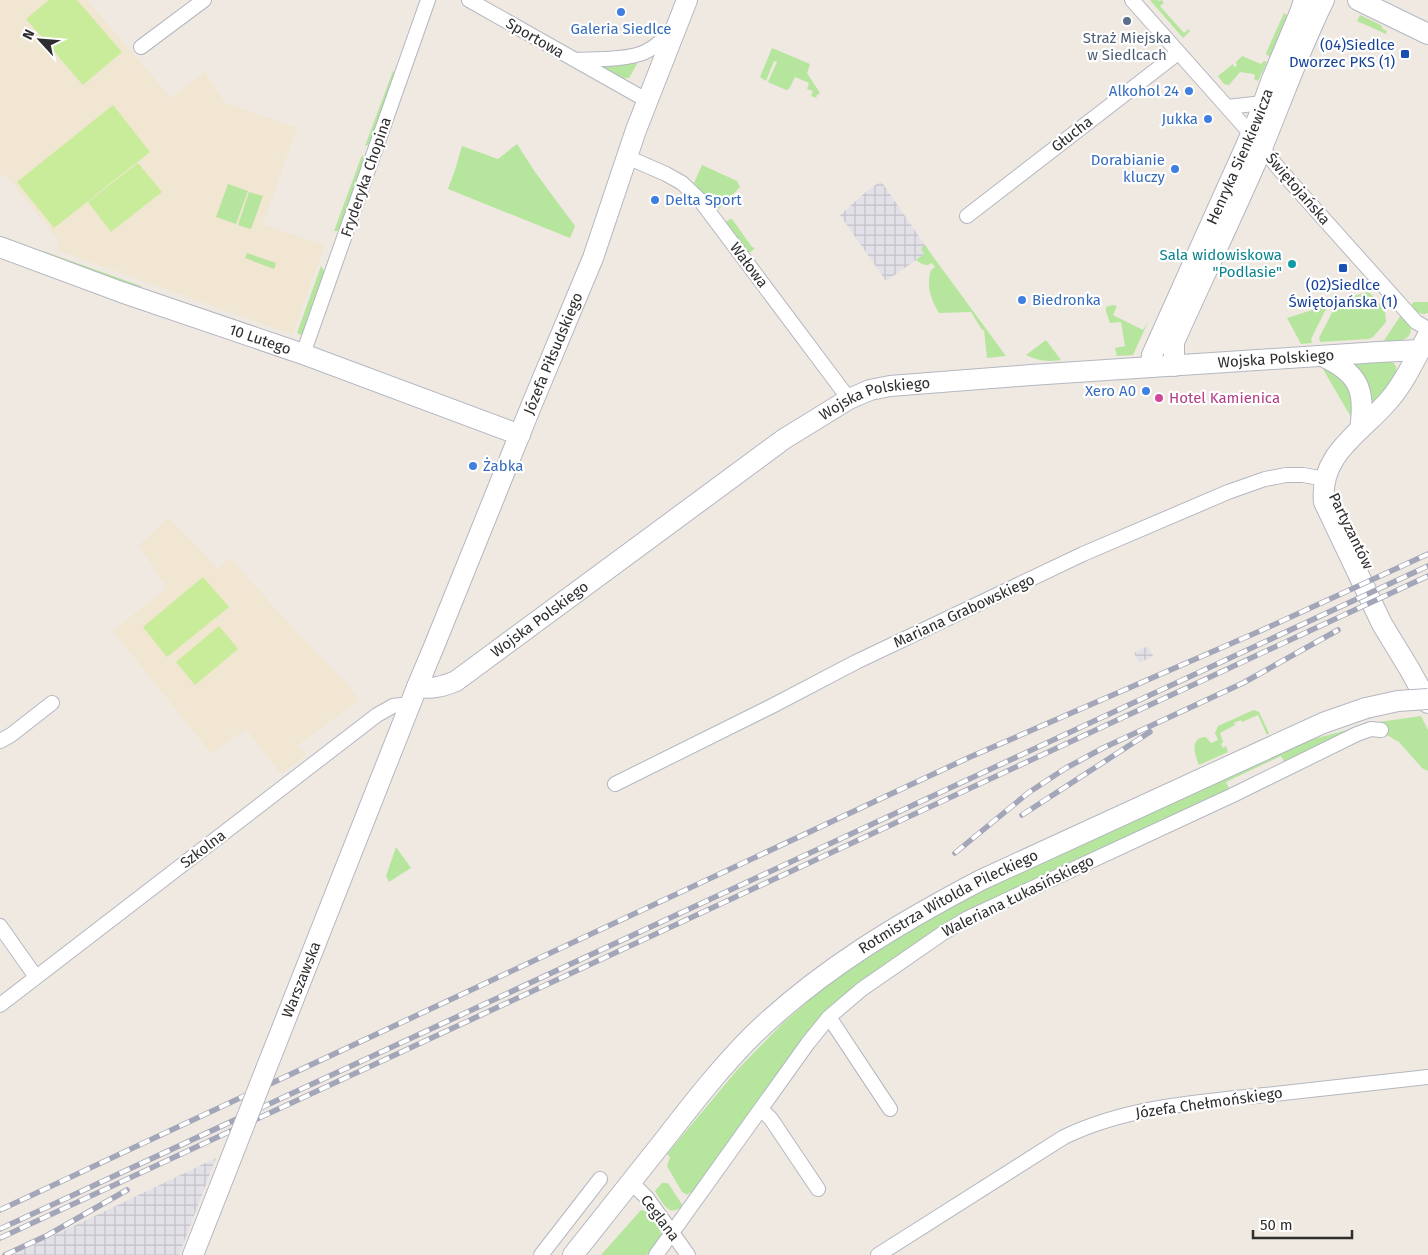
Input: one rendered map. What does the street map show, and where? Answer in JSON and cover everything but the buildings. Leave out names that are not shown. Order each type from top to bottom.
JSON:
[{"type":"main road","name":"Józefa Piłsudskiego","points":[[413,695],[593,258],[648,101],[687,0]]},
{"type":"main road","name":"Henryka Sienkiewicza","points":[[1151,367],[1152,355],[1219,225],[1241,196],[1256,141],[1263,103],[1304,0]]},
{"type":"main road","name":"Henryka Sienkiewicza","points":[[1174,366],[1174,342],[1219,225],[1256,141],[1294,67],[1324,0]]},
{"type":"main road","points":[[1358,0],[1428,34]]},
{"type":"main road","name":"10 Lutego","points":[[0,247],[121,292],[303,354],[520,435]]},
{"type":"main road","points":[[1325,479],[1333,460],[1392,397],[1424,343]]},
{"type":"main road","name":"Wojska Polskiego","points":[[413,695],[428,688],[441,687],[456,681],[784,439],[849,399],[870,390],[890,386],[1031,374],[1322,356],[1424,343]]},
{"type":"main road","points":[[1322,356],[1337,364],[1355,380],[1362,395],[1363,412],[1360,429]]},
{"type":"main road","name":"Partyzantów","points":[[1325,479],[1392,618],[1410,670],[1428,701]]},
{"type":"main road","name":"Warszawska","points":[[193,1255],[413,695]]},
{"type":"main road","name":"Rotmistrza Witolda Pileckiego","points":[[573,1255],[695,1100],[753,1036],[806,988],[884,934],[932,905],[981,880],[1323,723],[1366,708],[1398,701],[1428,701]]},
{"type":"street","points":[[141,47],[204,0]]},
{"type":"street","name":"Fryderyka Chopina","points":[[303,354],[428,0]]},
{"type":"street","name":"Sportowa","points":[[469,0],[648,101]]},
{"type":"street","name":"Świętojańska","points":[[1132,0],[1416,322],[1428,329]]},
{"type":"street","name":"Sportowa","points":[[575,60],[628,56],[645,52],[664,38],[678,23]]},
{"type":"street","name":"Głucha","points":[[967,216],[1178,53]]},
{"type":"street","points":[[1227,107],[1263,103]]},
{"type":"street","name":"Wałowa","points":[[628,157],[682,183],[700,200],[849,399]]},
{"type":"street","points":[[1241,196],[1259,172],[1262,170],[1280,170]]},
{"type":"street","name":"Mariana Grabowskiego","points":[[615,784],[856,662],[1083,554],[1228,492],[1265,479],[1295,475],[1325,479]]},
{"type":"street","name":"Szkolna","points":[[0,1005],[377,715],[413,695]]},
{"type":"street","points":[[0,741],[11,735],[52,703]]},
{"type":"street","name":"Waleriana Łukasińskiego","points":[[656,1255],[808,1043],[829,1017],[862,989],[968,918],[1233,795],[1357,734],[1371,729],[1381,730]]},
{"type":"street","points":[[0,926],[36,977]]},
{"type":"street","points":[[829,1017],[890,1109]]},
{"type":"street","name":"Józefa Chełmońskiego","points":[[879,1255],[1064,1137],[1120,1115],[1190,1102],[1428,1077]]},
{"type":"street","points":[[761,1109],[771,1119],[818,1189]]},
{"type":"street","points":[[541,1255],[600,1179]]},
{"type":"street","name":"Ceglana","points":[[631,1182],[647,1198],[688,1255]]},
{"type":"shaded area","points":[[0,0],[87,0],[171,98],[205,72],[225,103],[297,128],[263,224],[325,246],[292,334],[57,250],[59,244],[57,238],[5,174],[0,177]]},
{"type":"shaded area","points":[[881,181],[929,251],[886,281],[840,215]]},
{"type":"shaded area","points":[[169,518],[218,569],[230,558],[347,684],[359,700],[298,745],[306,755],[281,774],[246,729],[211,753],[113,631],[167,588],[139,545]]},
{"type":"shaded area","points":[[1148,646],[1153,656],[1139,663],[1134,653]]},
{"type":"shaded area","points":[[216,1158],[179,1255],[13,1255]]},
{"type":"green space","points":[[49,0],[77,0],[122,52],[83,85],[26,19]]},
{"type":"green space","points":[[1150,0],[1162,0],[1164,3],[1160,6],[1184,33],[1189,29],[1190,31],[1183,38]]},
{"type":"green space","points":[[1284,13],[1288,16],[1270,57],[1266,53]]},
{"type":"green space","points":[[1360,15],[1381,25],[1387,31],[1386,34],[1357,21]]},
{"type":"green space","points":[[772,48],[810,64],[807,73],[820,93],[816,96],[817,98],[811,96],[813,91],[807,89],[809,83],[795,77],[789,89],[786,90],[768,82],[777,62],[774,61],[766,81],[760,77]]},
{"type":"green space","points":[[1242,56],[1261,64],[1264,61],[1267,62],[1258,81],[1254,79],[1255,75],[1253,74],[1240,72],[1229,85],[1224,84],[1218,76],[1233,64],[1234,67],[1237,66],[1236,62]]},
{"type":"green space","points":[[635,60],[637,64],[629,78],[625,78],[624,81],[602,70],[600,66]]},
{"type":"green space","points":[[393,71],[395,73],[370,144],[365,146]]},
{"type":"green space","points":[[113,105],[150,152],[54,228],[17,182]]},
{"type":"green space","points":[[517,144],[575,226],[570,238],[448,189],[462,146],[498,159]]},
{"type":"green space","points":[[362,155],[365,160],[341,229],[334,231]]},
{"type":"green space","points":[[138,163],[162,192],[111,232],[88,202]]},
{"type":"green space","points":[[702,165],[737,181],[740,187],[719,209],[694,183]]},
{"type":"green space","points":[[228,184],[248,191],[236,224],[216,217]]},
{"type":"green space","points":[[249,192],[263,196],[251,229],[238,225]]},
{"type":"green space","points":[[732,219],[752,247],[755,248],[751,252],[748,252],[726,222]]},
{"type":"green space","points":[[925,245],[1006,356],[987,358],[984,330],[982,330],[971,312],[939,313],[929,287],[931,270],[935,267],[932,263],[925,265],[916,260],[924,254],[921,248]]},
{"type":"green space","points":[[43,251],[141,286],[140,289],[41,254]]},
{"type":"green space","points":[[247,253],[276,263],[274,269],[245,258]]},
{"type":"green space","points":[[321,266],[325,273],[303,336],[297,333]]},
{"type":"green space","points":[[1367,292],[1385,310],[1386,322],[1373,337],[1368,339],[1320,342],[1319,338],[1338,301]]},
{"type":"green space","points":[[1414,302],[1428,302],[1428,313],[1423,314],[1416,311],[1411,305]]},
{"type":"green space","points":[[1328,305],[1311,339],[1312,343],[1301,344],[1287,318]]},
{"type":"green space","points":[[1117,306],[1113,315],[1143,330],[1148,322],[1133,355],[1117,356],[1115,348],[1125,346],[1121,322],[1110,323],[1106,311],[1106,307]]},
{"type":"green space","points":[[1401,315],[1411,328],[1408,336],[1397,341],[1383,342]]},
{"type":"green space","points":[[1046,340],[1061,360],[1043,361],[1026,355]]},
{"type":"green space","points":[[1389,361],[1395,364],[1395,376],[1370,409],[1349,363]]},
{"type":"green space","points":[[1322,367],[1349,381],[1354,422],[1324,371]]},
{"type":"green space","points":[[203,577],[229,607],[167,657],[143,627]]},
{"type":"green space","points":[[219,626],[238,649],[195,685],[176,662]]},
{"type":"green space","points":[[1254,710],[1259,712],[1269,733],[1267,735],[1258,715],[1242,722],[1241,720],[1234,723],[1235,725],[1220,733],[1223,742],[1221,744],[1223,748],[1226,746],[1228,752],[1199,765],[1195,751],[1197,740],[1206,737],[1211,743],[1218,740],[1215,733],[1218,726]]},
{"type":"green space","points":[[1421,716],[1428,730],[1428,771],[1422,768],[1399,742],[1383,733],[1383,725],[1286,765],[1281,756],[1226,782],[1230,790],[956,917],[846,995],[693,1195],[690,1192],[688,1195],[682,1192],[667,1166],[670,1157],[667,1154],[738,1069],[783,1023],[821,990],[870,953],[978,890],[1286,749],[1310,740],[1372,723]]},
{"type":"green space","points":[[396,847],[411,868],[389,882],[386,876]]},
{"type":"green space","points":[[662,1183],[668,1183],[683,1206],[673,1210],[666,1208],[655,1191]]},
{"type":"green space","points":[[641,1210],[648,1212],[654,1219],[659,1226],[661,1234],[647,1255],[601,1255]]},
{"type":"railway","points":[[0,1210],[970,757],[1260,631],[1428,554]]},
{"type":"railway","points":[[0,1229],[1428,566]]},
{"type":"railway","points":[[0,1238],[1428,576]]},
{"type":"railway","points":[[955,853],[1028,793],[1066,768],[1103,748],[1243,683],[1338,630]]},
{"type":"railway","points":[[1022,815],[1150,732]]},
{"type":"railway","points":[[5,1255],[48,1235],[127,1190]]},
{"type":"place","name":"Galeria Siedlce","points":[[621,12]]},
{"type":"place","name":"Straż Miejska w Siedlcach","points":[[1127,21]]},
{"type":"place","name":"(04)Siedlce Dworzec PKS (1)","points":[[1405,54]]},
{"type":"place","name":"Alkohol 24","points":[[1189,91]]},
{"type":"place","name":"Jukka","points":[[1208,119]]},
{"type":"place","name":"Dorabianie kluczy","points":[[1175,169]]},
{"type":"place","name":"Delta Sport","points":[[655,200]]},
{"type":"place","name":"Sala widowiskowa \"Podlasie\"","points":[[1292,264]]},
{"type":"place","name":"(02)Siedlce Świętojańska (1)","points":[[1343,268]]},
{"type":"place","name":"Biedronka","points":[[1022,300]]},
{"type":"place","name":"Xero A0","points":[[1146,391]]},
{"type":"place","name":"Hotel Kamienica","points":[[1159,398]]},
{"type":"place","name":"Żabka","points":[[473,466]]}]
